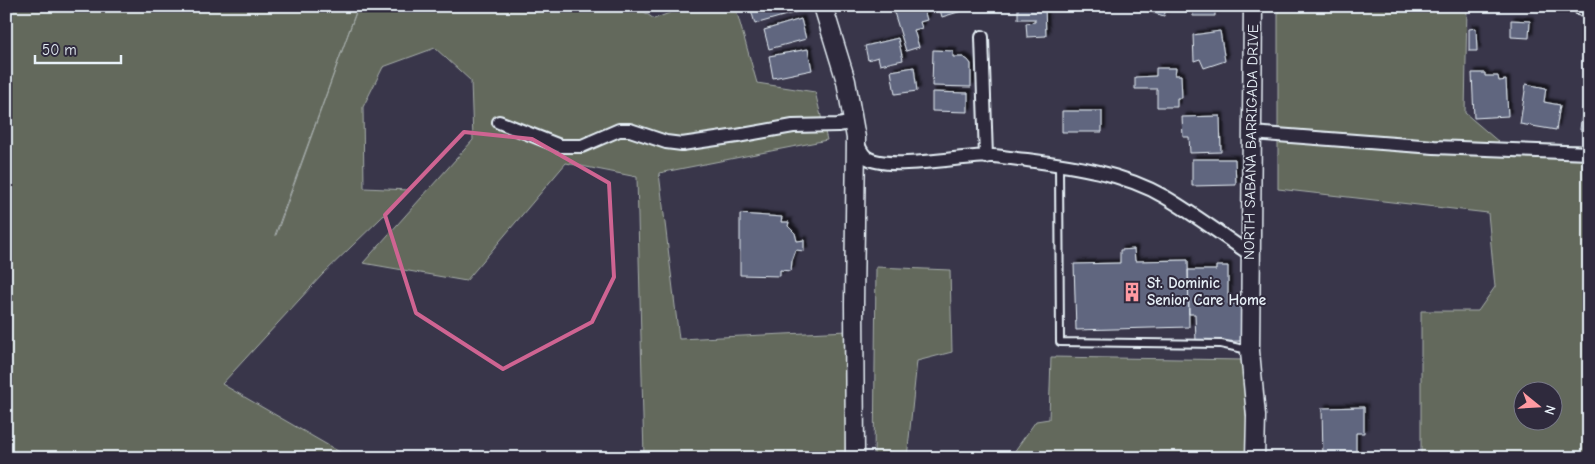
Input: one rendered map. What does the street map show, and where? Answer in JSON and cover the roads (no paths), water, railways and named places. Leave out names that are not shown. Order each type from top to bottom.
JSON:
[{"type":"main road","points":[[823,6],[846,80],[856,130],[855,458]]},
{"type":"main road","name":"NORTH SABANA BARRIGADA DRIVE","points":[[1253,6],[1250,351],[1256,416],[1255,458]]},
{"type":"street","points":[[982,37],[986,157]]},
{"type":"street","points":[[498,122],[560,146],[571,147],[582,146],[619,130],[630,130],[666,142],[682,144],[793,126],[838,125],[856,130],[861,152],[867,158],[875,161],[892,163],[992,156],[1059,164],[1125,178],[1164,196],[1250,254]]},
{"type":"street","points":[[1252,133],[1434,147],[1589,152]]},
{"type":"lane","points":[[1059,164],[1060,342],[1221,344],[1250,351]]},
{"type":"place","name":"St. Dominic Senior Care Home","points":[[1132,292]]}]
